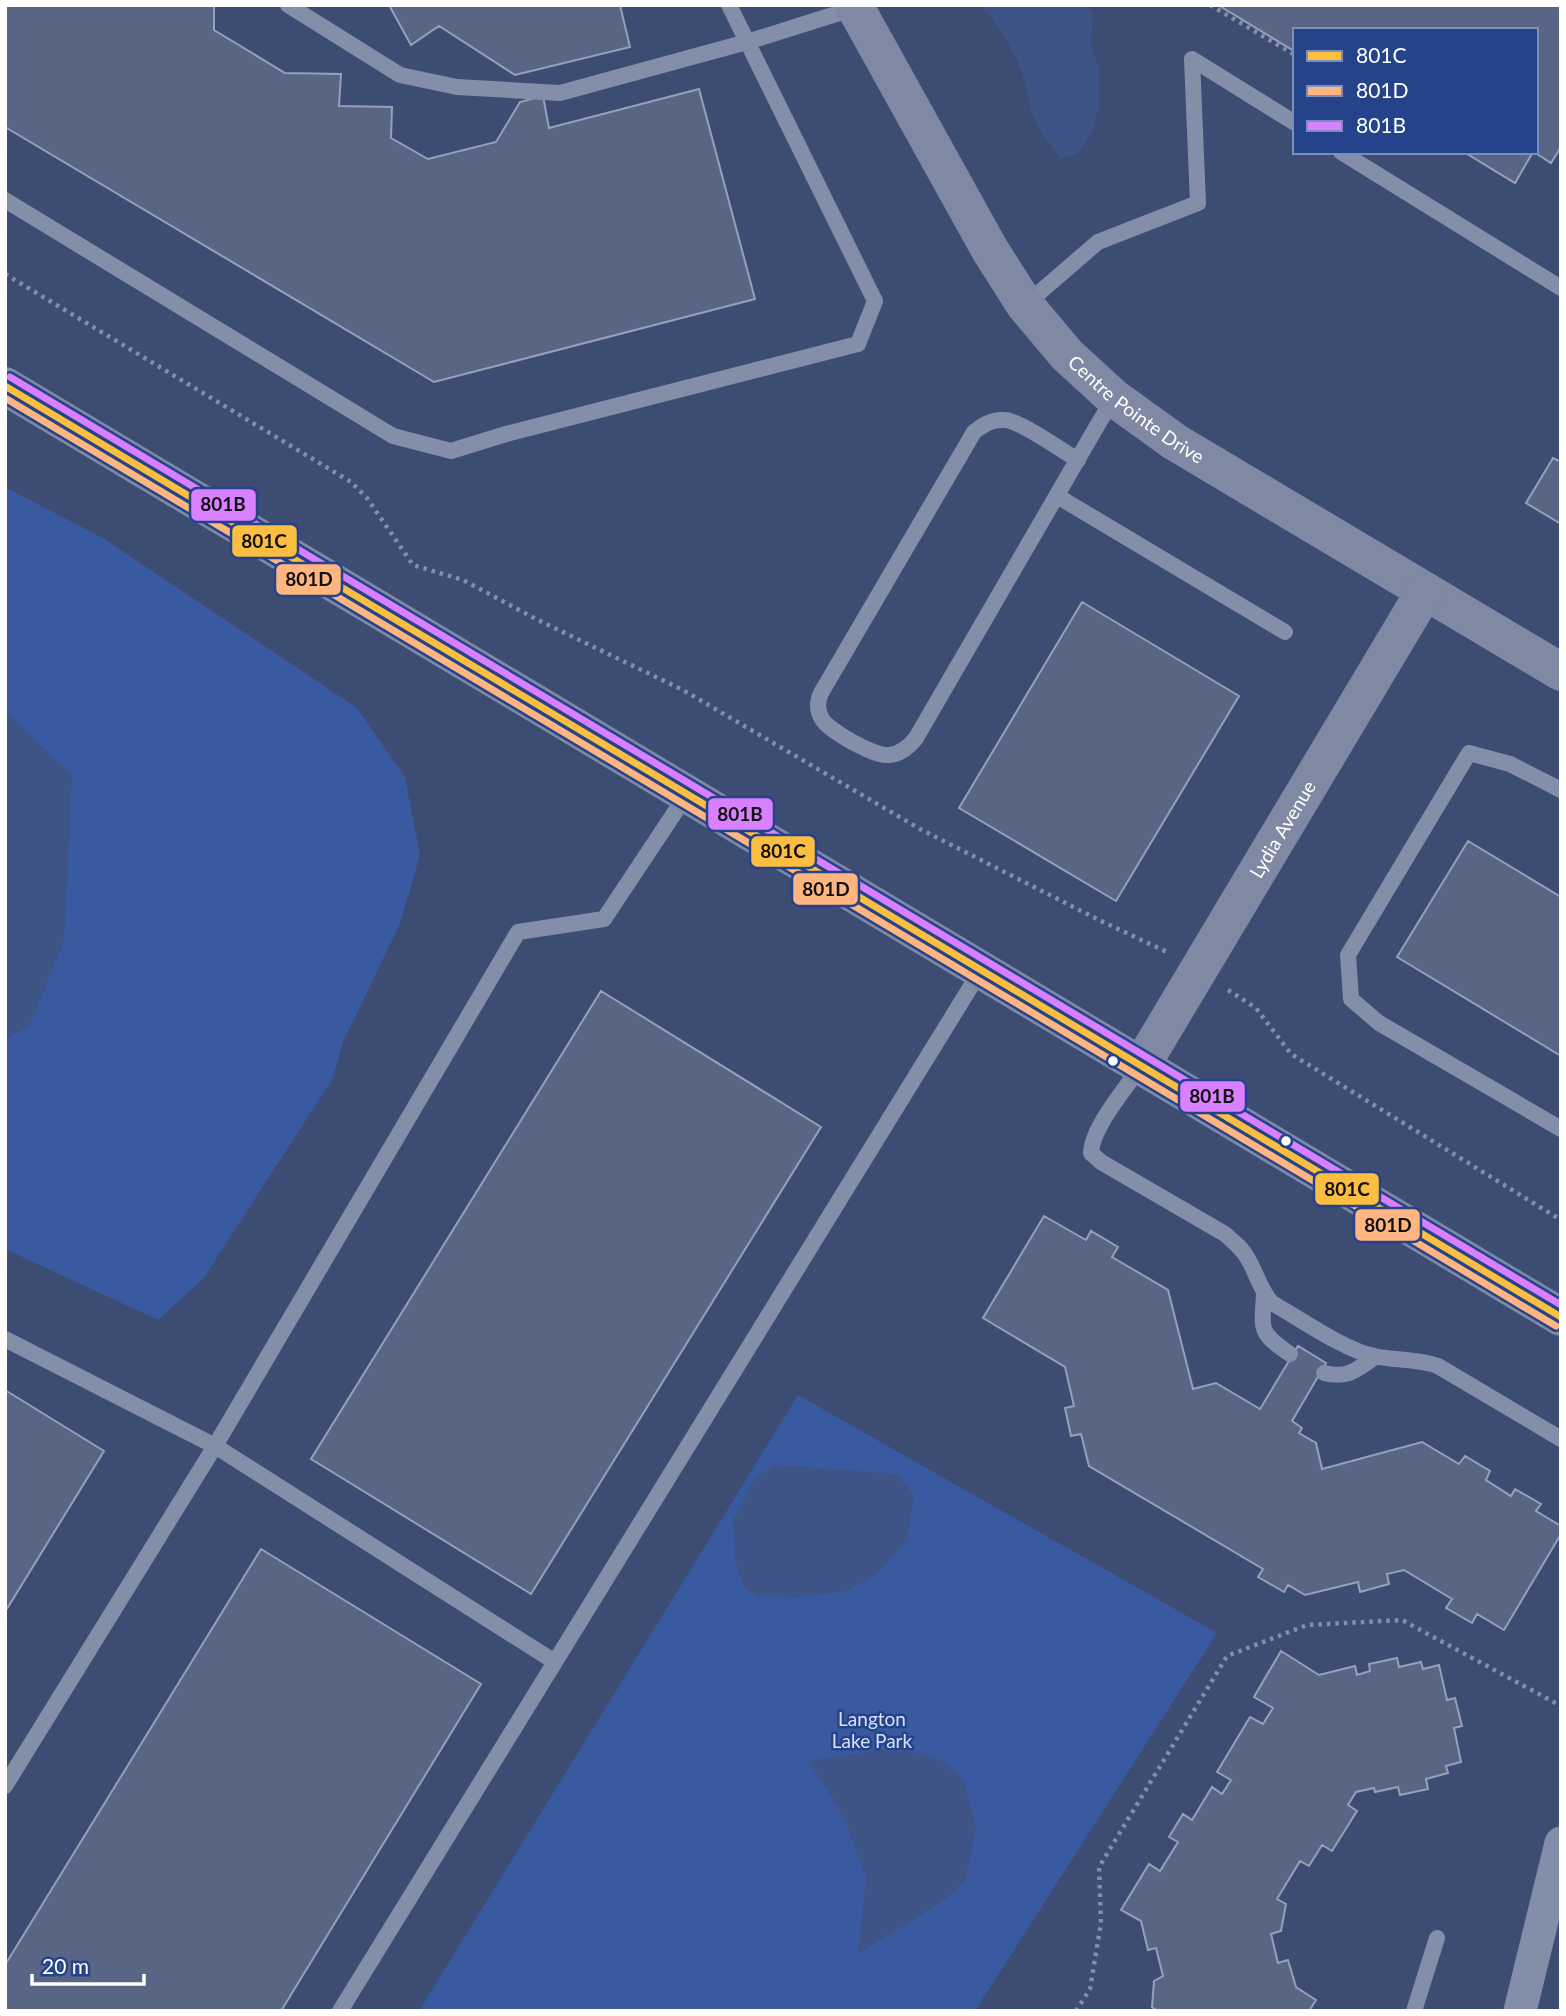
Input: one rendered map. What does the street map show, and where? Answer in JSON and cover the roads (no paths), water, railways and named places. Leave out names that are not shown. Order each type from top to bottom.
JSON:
[{"type":"street","name":"Centre Pointe Drive","points":[[854,6],[990,250],[1026,305],[1067,355],[1114,398],[1175,442],[1561,672]]},
{"type":"street","points":[[5,386],[1561,1317]]},
{"type":"street","name":"Lydia Avenue","points":[[1141,1066],[1425,591]]},
{"type":"street","points":[[1521,2011],[1561,1843]]},
{"type":"lane","points":[[288,5],[400,75],[457,87],[560,93],[747,42],[854,6]]},
{"type":"lane","points":[[5,200],[393,436],[451,451],[506,434],[858,344],[876,301],[729,5]]},
{"type":"lane","points":[[1026,305],[1098,242],[1198,203],[1192,59],[1293,122]]},
{"type":"lane","points":[[1344,154],[1561,288]]},
{"type":"lane","points":[[1078,460],[1013,421],[993,420],[974,432],[821,693],[818,710],[827,726],[876,754],[887,755],[909,747],[916,738],[1078,460],[1114,398]]},
{"type":"lane","points":[[1057,496],[1285,632]]},
{"type":"lane","points":[[1561,790],[1510,764],[1469,753],[1348,956],[1352,999],[1379,1023],[1561,1129]]},
{"type":"lane","points":[[5,1786],[215,1447],[518,932],[604,919],[687,794]]},
{"type":"lane","points":[[340,2011],[981,970]]},
{"type":"lane","points":[[1141,1066],[1092,1143],[1091,1153],[1101,1162],[1225,1234],[1240,1247],[1264,1294],[1272,1303],[1359,1352],[1375,1357],[1421,1360],[1438,1366],[1561,1439]]},
{"type":"lane","points":[[1264,1294],[1262,1322],[1265,1335],[1290,1354]]},
{"type":"lane","points":[[5,1339],[215,1447],[555,1662]]},
{"type":"lane","points":[[1324,1373],[1337,1376],[1351,1373],[1375,1357]]},
{"type":"lane","points":[[1414,2011],[1437,1938]]},
{"type":"park label","name":"Langton Lake Park","points":[[872,1730]]}]
